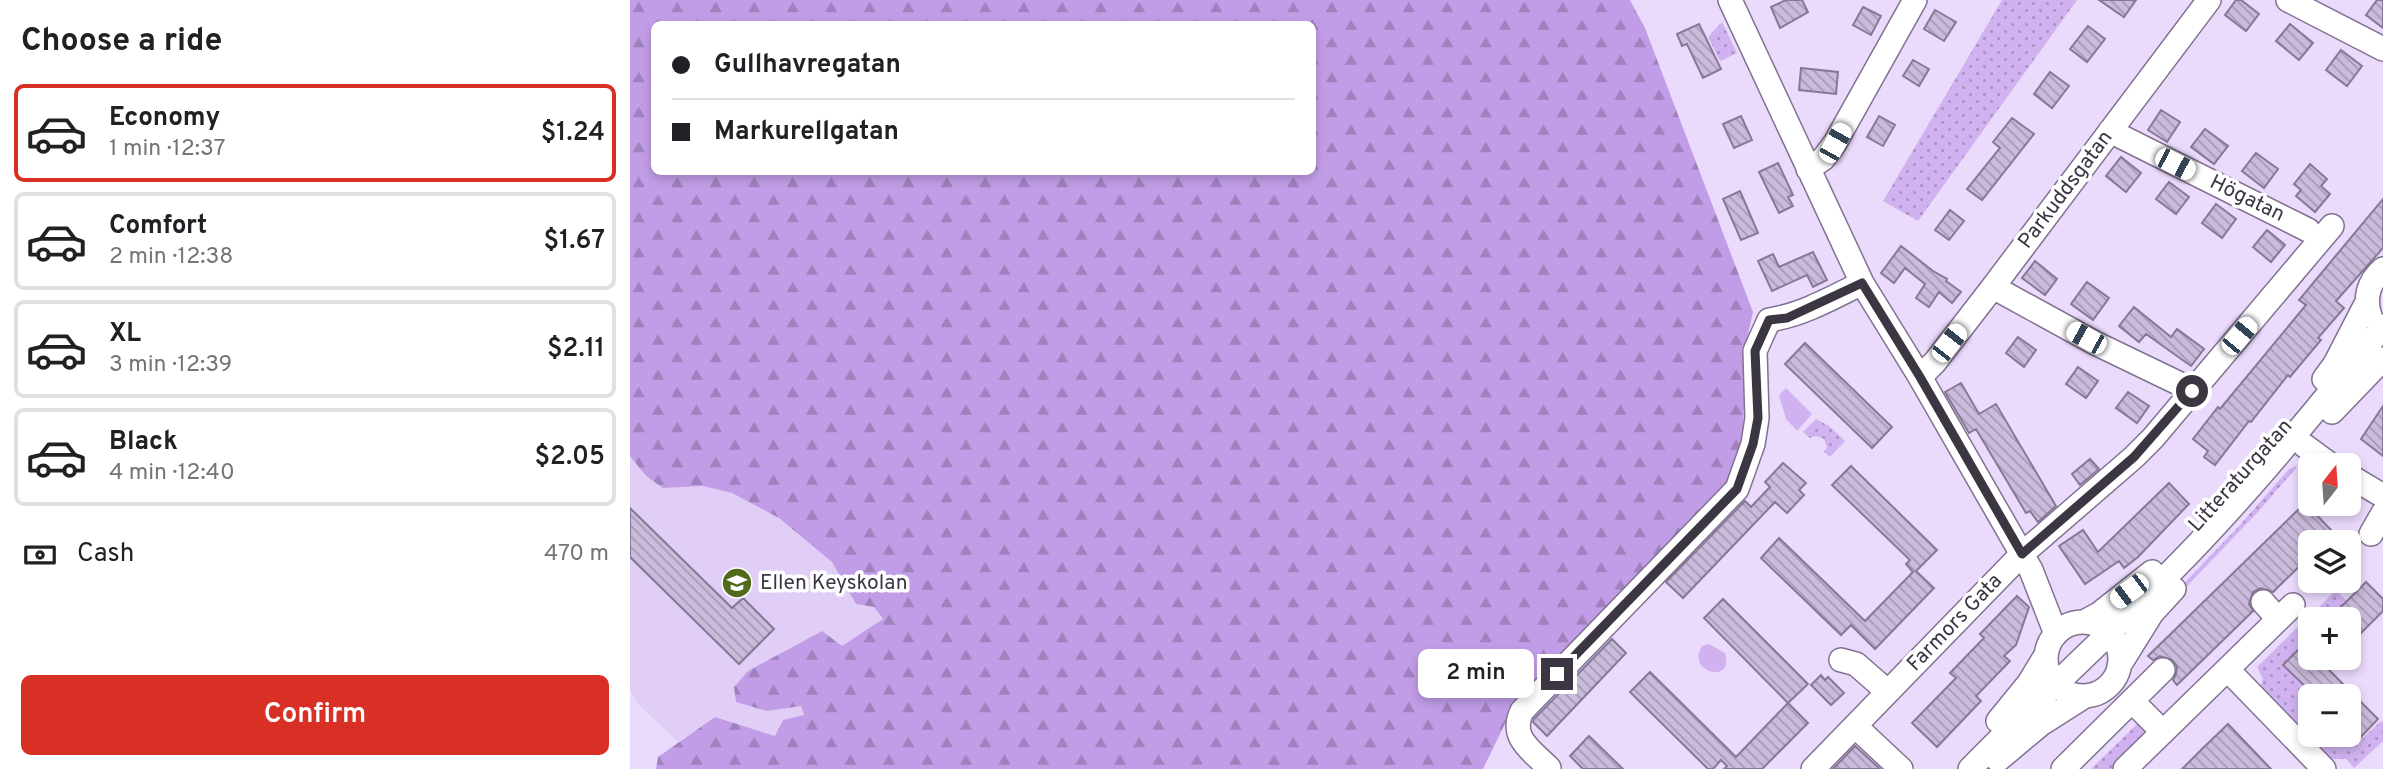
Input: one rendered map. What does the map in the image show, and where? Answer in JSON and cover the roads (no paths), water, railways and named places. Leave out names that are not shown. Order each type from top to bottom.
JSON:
[{"type":"street","points":[[1730,0],[1862,283],[2027,562],[2071,626]]},
{"type":"street","points":[[1808,169],[1823,159],[1835,143],[1915,0]]},
{"type":"street","name":"Parkuddsgatan","points":[[1920,377],[1935,362],[1993,287],[2209,0]]},
{"type":"street","points":[[2288,0],[2383,49]]},
{"type":"street","name":"Högatan","points":[[2110,131],[2308,230]]},
{"type":"street","name":"Farmors Gata","points":[[1813,769],[1888,692],[2134,457],[2158,442],[2332,226]]},
{"type":"street","name":"Litteraturgatan","points":[[2071,626],[2146,578],[2177,549],[2243,476],[2310,399],[2335,364],[2367,302],[2370,284],[2383,270]]},
{"type":"street","points":[[1549,768],[1518,735],[1516,722],[1521,711],[1737,489],[1753,444],[1758,418],[1755,351],[1769,320],[1787,318],[1862,283]]},
{"type":"street","points":[[1993,287],[2095,344],[2178,383]]},
{"type":"street","points":[[1970,769],[2197,545],[2261,475],[2382,329],[2372,320],[2367,302]]},
{"type":"street","name":"Litteraturgatan","points":[[1988,769],[2041,724],[2085,696],[2093,695],[2107,687],[2152,613],[2238,522],[2362,379],[2383,359]]},
{"type":"street","points":[[2305,446],[2317,453]]},
{"type":"street","points":[[2361,480],[2383,496]]},
{"type":"street","points":[[2371,534],[2383,513]]},
{"type":"street","points":[[2125,769],[2286,612],[2263,602]]},
{"type":"street","points":[[2085,696],[2069,694],[2056,685],[2048,671],[2048,647],[2071,626],[2094,624],[2109,633],[2118,648],[2119,666]]},
{"type":"street","points":[[1954,769],[2010,707],[2046,656]]},
{"type":"street","points":[[1841,660],[1856,664],[1888,692]]},
{"type":"street","points":[[2063,769],[2163,670]]},
{"type":"street","points":[[2228,670],[2324,769]]},
{"type":"street","points":[[2133,701],[2163,732]]},
{"type":"street","points":[[1855,726],[1890,764]]},
{"type":"place","name":"Ellen Keyskolan","points":[[737,583]]}]
